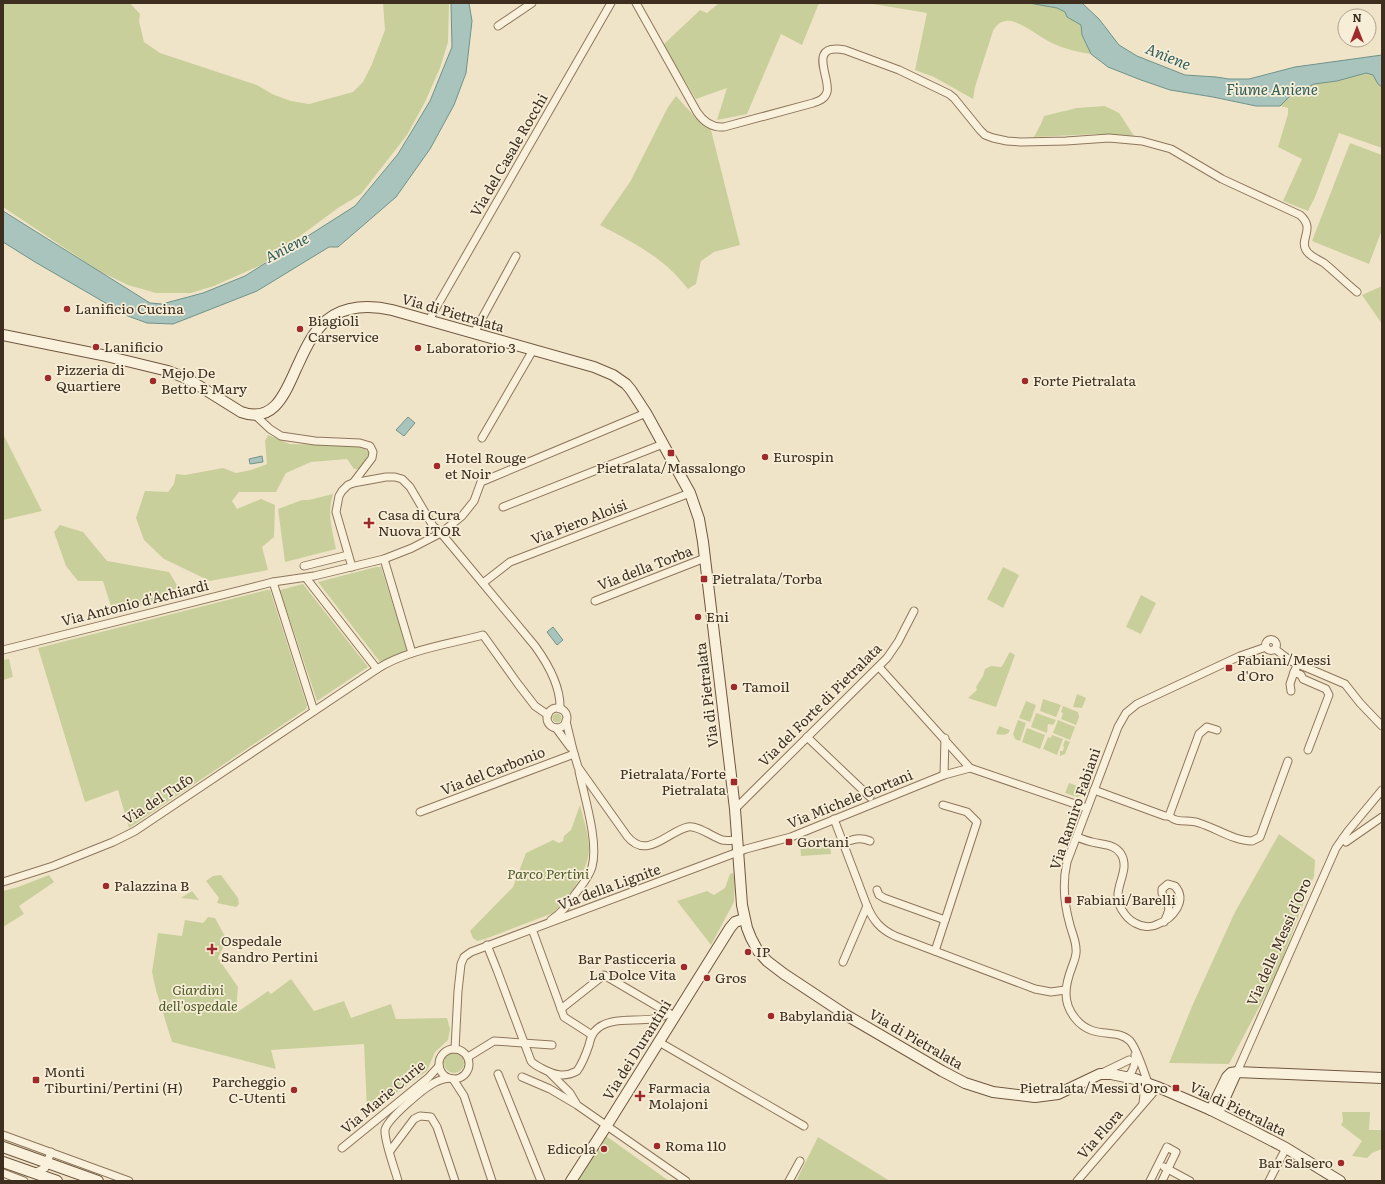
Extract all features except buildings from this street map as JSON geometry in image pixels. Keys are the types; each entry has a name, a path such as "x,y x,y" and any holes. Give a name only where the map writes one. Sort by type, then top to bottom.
{"street":[{"path":"498,26 532,3"},
{"name":"Via del Casale Rocchi","path":"429,320 611,3"},
{"path":"636,3 697,112 713,126 724,127 821,100 826,95 827,90 823,68 824,56 827,52 833,50 844,50 899,70 949,94 985,135 993,138 1021,142 1066,142 1098,138 1119,138 1142,141 1171,149 1222,179 1293,211 1302,217 1308,226 1305,246 1307,251 1311,256 1323,262 1357,292"},
{"path":"474,333 516,256"},
{"name":"Via di Pietralata","path":"254,414 262,414 270,411 281,400 312,337 321,326 332,316 355,308 376,307 392,310 594,367 613,375 631,390 646,413 690,493 700,524 735,808 744,919 748,932 756,947 767,960 778,970 846,1014 942,1072 964,1083 1003,1093 1028,1097 1043,1097 1062,1092 1100,1074 1128,1077 1149,1083 1214,1111 1286,1148 1340,1181"},
{"path":"3,335 97,354 168,371 188,379 241,412 254,414 270,429 281,436 315,441 360,443 370,446 373,452 372,458 353,483 340,493 336,509 352,567"},
{"path":"482,438 533,350"},
{"name":"Via Antonio d'Achiardi","path":"3,650 273,582 306,578 384,559 407,550 441,533 469,509 475,499 481,482 646,413"},
{"path":"503,507 664,444"},
{"path":"353,483 390,476 402,479 410,486 433,526 441,533 535,646 556,684 560,698 560,709"},
{"name":"Via Piero Aloisi","path":"483,583 510,562 690,493"},
{"path":"304,566 348,555"},
{"name":"Via della Torba","path":"595,601 705,558"},
{"path":"384,559 412,653"},
{"path":"306,578 377,669"},
{"path":"273,582 314,710"},
{"name":"Via del Forte di Pietralata","path":"735,808 879,667 896,646 914,611"},
{"name":"Via del Tufo","path":"3,882 46,869 104,846 129,834 377,669 390,661 412,653 483,635 518,684 536,706 548,715"},
{"name":"Via Ramiro Fabiani","path":"1149,1083 1131,1042 1123,1036 1097,1032 1085,1028 1070,1011 1066,1000 1065,990 1077,948 1067,915 1064,899 1064,883 1067,862 1118,727 1124,716 1133,707 1240,656 1266,647 1266,642 1272,640 1276,643 1275,649 1291,661 1345,684 1360,703 1382,726"},
{"path":"1291,691 1290,684 1298,664"},
{"path":"879,667 970,768 1087,808"},
{"path":"1294,672 1301,675 1303,679 1326,689 1328,695 1308,750"},
{"path":"546,923 560,913 588,875 594,855 593,834 566,722 566,714 560,709 554,709 548,715 548,721 553,727 556,728 573,752"},
{"path":"556,728 563,726 566,722"},
{"path":"1169,816 1199,734 1207,727 1217,730"},
{"path":"807,737 870,797"},
{"path":"944,738 944,775"},
{"name":"Via del Carbonio","path":"420,812 573,752"},
{"path":"1094,790 1165,816 1169,816 1173,820 1200,823 1246,841 1252,841 1260,837 1288,761"},
{"path":"578,767 628,836 637,845 644,846 660,842 684,828 690,827 721,840 738,840"},
{"name":"Via Michele Gortani","path":"739,853 746,849 791,837 944,775 970,768"},
{"name":"Via delle Messi d'Oro","path":"1237,1072 1336,848 1382,790"},
{"path":"935,951 977,822 967,812 943,805"},
{"path":"1343,838 1346,842 1382,817"},
{"path":"834,819 866,906 871,916 882,929 895,936 1035,989 1051,992 1065,990"},
{"path":"1077,837 1093,843 1110,846 1121,853 1124,860 1124,865 1117,897 1120,908 1127,917 1137,924 1156,926 1164,922 1175,912 1180,901 1178,889 1172,884 1166,885 1162,891 1170,907 1164,922"},
{"path":"843,843 857,838 863,838 870,841"},
{"name":"Via della Lignite","path":"455,1049 458,991 462,959 468,953 739,853"},
{"path":"877,890 879,895 884,898 945,920"},
{"path":"566,906 566,912 570,916"},
{"path":"843,962 866,906"},
{"name":"Via dei Durantini","path":"571,1181 659,1042 671,1015 730,928 735,922 744,919"},
{"path":"532,929 564,1017 592,1035"},
{"path":"487,945 532,1063 550,1073 570,1093 578,1105"},
{"path":"561,1009 604,975 671,1015"},
{"path":"550,1073 563,1076 577,1071 586,1053 592,1035 599,1027 609,1023 660,1018 671,1015"},
{"path":"468,1057 494,1041 552,1045"},
{"path":"659,1042 804,1126"},
{"path":"398,1181 386,1141 385,1130 388,1123 394,1116 432,1084 440,1080 451,1078 460,1078 466,1072 469,1065 468,1057 462,1051 455,1049 448,1050 444,1053 440,1059 439,1066 443,1074 451,1078 464,1096 492,1181"},
{"path":"1128,1077 1127,1068 1129,1060 1135,1050"},
{"path":"1128,1077 1132,1072 1135,1062 1135,1050"},
{"path":"1100,1074 1129,1060"},
{"name":"Via Marie Curie","path":"342,1148 428,1078 439,1066"},
{"path":"1214,1111 1237,1072 1382,1078"},
{"path":"498,1074 541,1181"},
{"path":"522,1077 550,1089 578,1105 686,1181"},
{"name":"Via Flora","path":"1142,1105 1149,1083"},
{"name":"Via Flora","path":"1077,1181 1142,1105 1149,1083"},
{"path":"390,1151 414,1119 420,1116 430,1117 437,1127 455,1181"},
{"path":"3,1135 129,1181"},
{"path":"3,1147 98,1181"},
{"path":"1150,1181 1167,1147 1176,1152 1162,1181"},
{"path":"1269,1181 1286,1148"},
{"path":"34,1173 44,1168 48,1163 51,1152"},
{"path":"789,1181 800,1161"},
{"path":"3,1162 57,1181"},
{"path":"1158,1164 1190,1181"},
{"path":"3,1173 24,1181"}],"green space":[{"path":"3,3 130,3 140,14 139,21 144,42 160,53 257,85 272,94 291,101 309,104 353,92 363,82 372,64 385,30 383,3 449,3 448,42 440,68 425,102 407,135 361,194 338,208 261,265 214,286 191,293 156,293 128,285 99,271 3,207"},
{"path":"719,3 819,3 802,45 781,34 747,114 717,120 727,88 696,99 663,45 700,10 707,13"},
{"path":"867,3 1029,3 1057,8 1066,12 1067,17 1081,25 1082,35 1091,54 1071,50 1057,45 1011,21 1002,22 996,26 993,31 975,87 973,99 934,77 915,70 927,13"},
{"path":"1366,73 1373,75 1378,84 1382,87 1382,148 1339,133 1315,197 1308,211 1283,201 1302,159 1278,147 1288,114 1288,108 1280,106 1290,96 1314,84 1337,81"},
{"path":"676,96 695,117 711,130 740,245 714,252 701,261 696,284 688,289 666,265 639,246 600,225 630,182 668,107"},
{"path":"1105,106 1119,113 1134,136 1097,134 1034,137 1044,116 1077,108"},
{"path":"1350,143 1382,155 1382,230 1369,264 1312,241"},
{"path":"1382,286 1382,324 1362,295"},
{"path":"3,434 42,511 3,520"},
{"path":"268,435 290,444 356,446 364,448 369,453 359,469 354,469 347,459 311,462 286,473 276,492 239,492 232,501 237,509 261,499 275,505 274,537 262,547 268,570 210,581 164,559 144,540 136,518 145,491 168,492 174,484 176,474 185,475 223,468 236,473 251,470 267,464 265,441"},
{"path":"333,494 330,515 336,549 285,562 278,509 302,500 309,500"},
{"path":"60,525 83,532 107,561 169,572 178,587 160,600 113,613 103,581 78,581 66,566 54,532"},
{"path":"381,567 407,650 380,662 318,582"},
{"path":"1003,567 1019,575 1003,608 987,599"},
{"path":"303,584 368,667 317,701 280,590"},
{"path":"270,590 307,706 306,709 129,828 118,790 85,802 38,648"},
{"path":"1141,595 1156,603 1141,634 1126,627"},
{"path":"1010,652 1015,655 996,707 968,698 977,690 976,687 983,676 985,669 991,666 1001,667"},
{"path":"9,659 13,677 3,680 3,660"},
{"path":"1077,694 1086,698 1082,708 1073,707"},
{"path":"1043,699 1061,705 1056,717 1040,711"},
{"path":"1026,701 1036,705 1030,722 1019,718"},
{"path":"1063,706 1078,712 1079,717 1076,725 1061,719"},
{"path":"557,713 562,718 557,723 552,718"},
{"path":"1036,713 1056,720 1053,725 1048,724 1047,733 1031,727"},
{"path":"1018,720 1026,723 1020,741 1015,739 1013,734"},
{"path":"1058,720 1075,727 1070,740 1053,733"},
{"path":"999,726 1010,730 1006,734 996,734"},
{"path":"1027,728 1045,735 1040,749 1022,742"},
{"path":"1052,735 1063,739 1057,755 1043,749 1048,737 1051,738"},
{"path":"1065,740 1070,742 1065,754 1060,756 1060,751 1063,751"},
{"path":"1069,783 1081,787 1082,784 1090,787 1085,795 1077,797 1065,793"},
{"name":"Parco Pertini","path":"580,805 588,838 588,856 582,874 565,900 553,913 485,939 477,941 473,938 470,931 513,887 526,853 553,840 559,843 563,841 564,836 571,830"},
{"path":"1279,834 1315,860 1314,876 1276,975 1229,1064 1169,1063 1193,1004 1235,912"},
{"path":"830,840 831,854 801,856 800,842"},
{"path":"733,873 735,878 734,902 711,945 677,901 707,891 714,895 725,888 730,874"},
{"path":"49,875 54,882 19,906 24,914 3,927 3,891"},
{"path":"221,875 238,898 239,904 236,907 217,903 219,898 206,881 213,876"},
{"path":"192,891 199,900 181,898"},
{"name":"Giardini dell'ospedale","path":"208,917 215,918 227,940 218,958 238,987 236,1013 268,991 271,994 291,979 314,1011 344,1001 351,1018 391,1004 396,1019 447,1018 450,1029 448,1040 435,1052 427,1071 368,1113 364,1044 271,1050 276,1069 172,1042 152,972 158,933 182,936 185,920 203,923"},
{"path":"450,1053 458,1053 464,1059 464,1067 458,1073 450,1073 444,1067 444,1059"},
{"path":"1342,1112 1370,1112 1369,1130 1382,1130 1382,1149 1372,1153 1367,1158 1352,1156 1362,1141 1341,1125 1343,1121"},
{"path":"1117,1113 1123,1116 1100,1143 1099,1142 1108,1131"},
{"path":"606,1136 669,1181 577,1181"},
{"path":"818,1137 890,1181 796,1181"}],"water":[{"path":"451,3 469,3 472,21 466,73 454,105 430,149 396,197 338,247 329,247 257,291 173,324 147,323 128,316 3,242 3,211 150,303 162,304 203,293 245,276 355,206 398,154 430,101 452,47"},
{"name":"Fiume Aniene","path":"1029,3 1082,3 1099,19 1119,45 1137,56 1185,75 1229,79 1249,79 1295,67 1382,55 1382,87 1378,84 1373,75 1366,73 1337,81 1314,84 1290,96 1280,106 1256,106 1170,90 1108,67 1091,54 1082,35 1081,25 1067,17 1065,12 1057,8"},
{"path":"408,417 415,423 404,436 396,430"},
{"path":"262,456 263,462 250,464 249,459"},
{"path":"553,627 563,640 557,645 547,632"}],"place":[{"name":"Lanificio Cucina","path":"67,309"},
{"name":"Biagioli Carservice","path":"300,329"},
{"name":"Lanificio","path":"96,347"},
{"name":"Laboratorio 3","path":"418,348"},
{"name":"Pizzeria di Quartiere","path":"48,378"},
{"name":"Mejo De Betto E Mary","path":"153,381"},
{"name":"Forte Pietralata","path":"1025,381"},
{"name":"Pietralata/Massalongo","path":"671,453"},
{"name":"Eurospin","path":"765,457"},
{"name":"Hotel Rouge et Noir","path":"437,466"},
{"name":"Casa di Cura Nuova ITOR","path":"369,523"},
{"name":"Pietralata/Torba","path":"704,579"},
{"name":"Eni","path":"698,617"},
{"name":"Fabiani/Messi d'Oro","path":"1229,668"},
{"name":"Tamoil","path":"734,687"},
{"name":"Pietralata/Forte Pietralata","path":"734,782"},
{"name":"Gortani","path":"789,842"},
{"name":"Palazzina B","path":"106,886"},
{"name":"Fabiani/Barelli","path":"1068,900"},
{"name":"Ospedale Sandro Pertini","path":"212,949"},
{"name":"IP","path":"748,952"},
{"name":"Bar Pasticceria La Dolce Vita","path":"684,967"},
{"name":"Gros","path":"707,978"},
{"name":"Babylandia","path":"771,1016"},
{"name":"Monti Tiburtini/Pertini (H)","path":"36,1080"},
{"name":"Pietralata/Messi d'Oro","path":"1176,1088"},
{"name":"Parcheggio C-Utenti","path":"294,1090"},
{"name":"Farmacia Molajoni","path":"640,1096"},
{"name":"Roma 110","path":"657,1146"},
{"name":"Edicola","path":"604,1149"},
{"name":"Bar Salsero","path":"1341,1163"}],"water label":[{"name":"Aniene","path":"1168,57"},
{"name":"Aniene","path":"287,248"}]}
